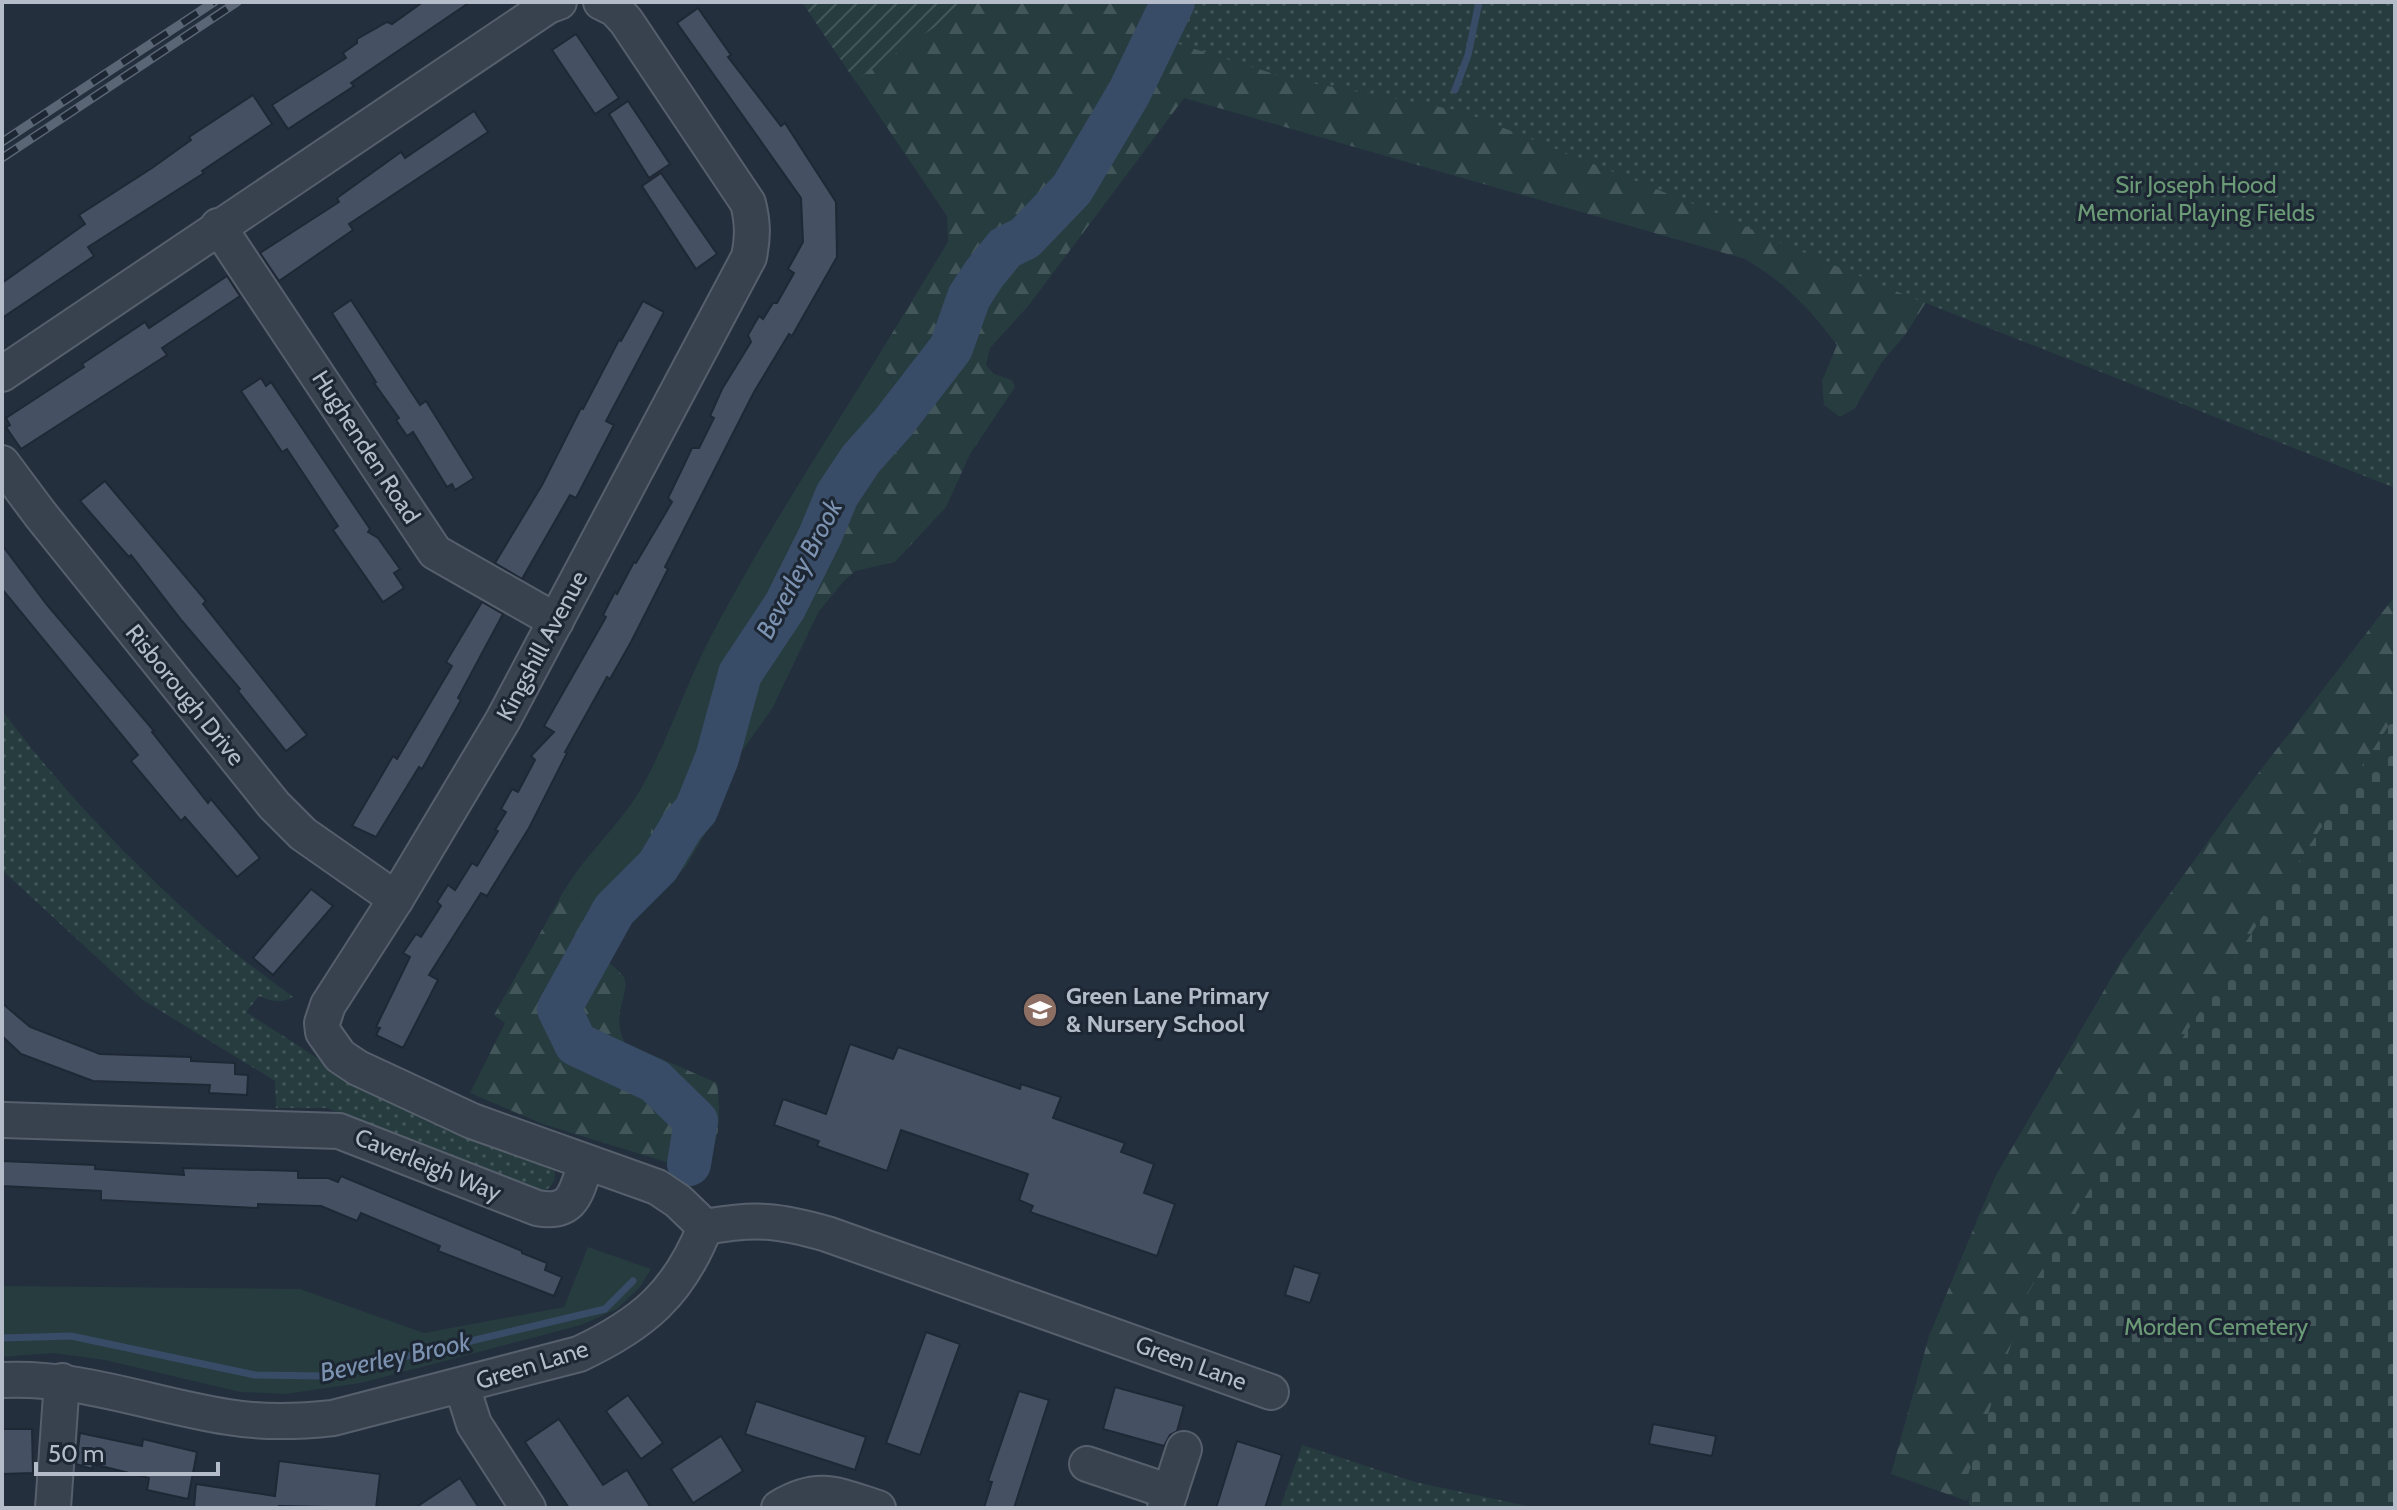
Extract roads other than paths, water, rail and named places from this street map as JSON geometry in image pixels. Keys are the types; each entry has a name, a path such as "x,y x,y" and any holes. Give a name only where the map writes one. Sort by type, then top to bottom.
{"street":[{"path":"2,374 218,226 548,6 559,2"},
{"name":"Kingshill Avenue","path":"586,1163 472,1121 358,1068 329,1045 322,1023 328,1005 396,899 503,720 749,257 753,221 748,203 626,21 615,9 601,2"},
{"name":"Hughenden Road","path":"218,226 435,552 556,621"},
{"name":"Risborough Drive","path":"2,463 274,805 303,834 396,899"},
{"name":"Caverleigh Way","path":"4,1120 339,1131 554,1212 571,1201 586,1163"},
{"path":"586,1163 657,1187 678,1201 705,1227"},
{"name":"Green Lane","path":"2,1380 62,1381 229,1418 296,1422 333,1418 579,1354 608,1341 638,1321 657,1303 692,1261 705,1227 755,1219 827,1234 1271,1392"},
{"path":"53,1508 62,1381"},
{"path":"462,1386 474,1424 528,1508"},
{"path":"1087,1464 1167,1500 1184,1449"},
{"path":"779,1508 800,1495 833,1494 878,1508"}],"waterway":[{"name":"Beverley Brook","path":"689,1164 696,1121 655,1081 576,1044 559,1009 614,910 658,866 682,826 696,810 717,758 740,674 785,606 837,495 861,459 951,348 969,297 984,274 1005,248 1025,238 1072,189 1129,93 1173,2"},
{"path":"1455,90 1468,55 1479,2"},
{"name":"Beverley Brook","path":"2,1338 71,1336 255,1375 324,1376 605,1309 633,1281"}],"railway":[{"path":"2,142 214,2"},
{"path":"2,158 237,2"}],"place":[{"name":"Green Lane Primary & Nursery School","path":"1040,1010"}],"park label":[{"name":"Sir Joseph Hood Memorial Playing Fields","path":"2196,199"},
{"name":"Morden Cemetery","path":"2216,1327"}]}
